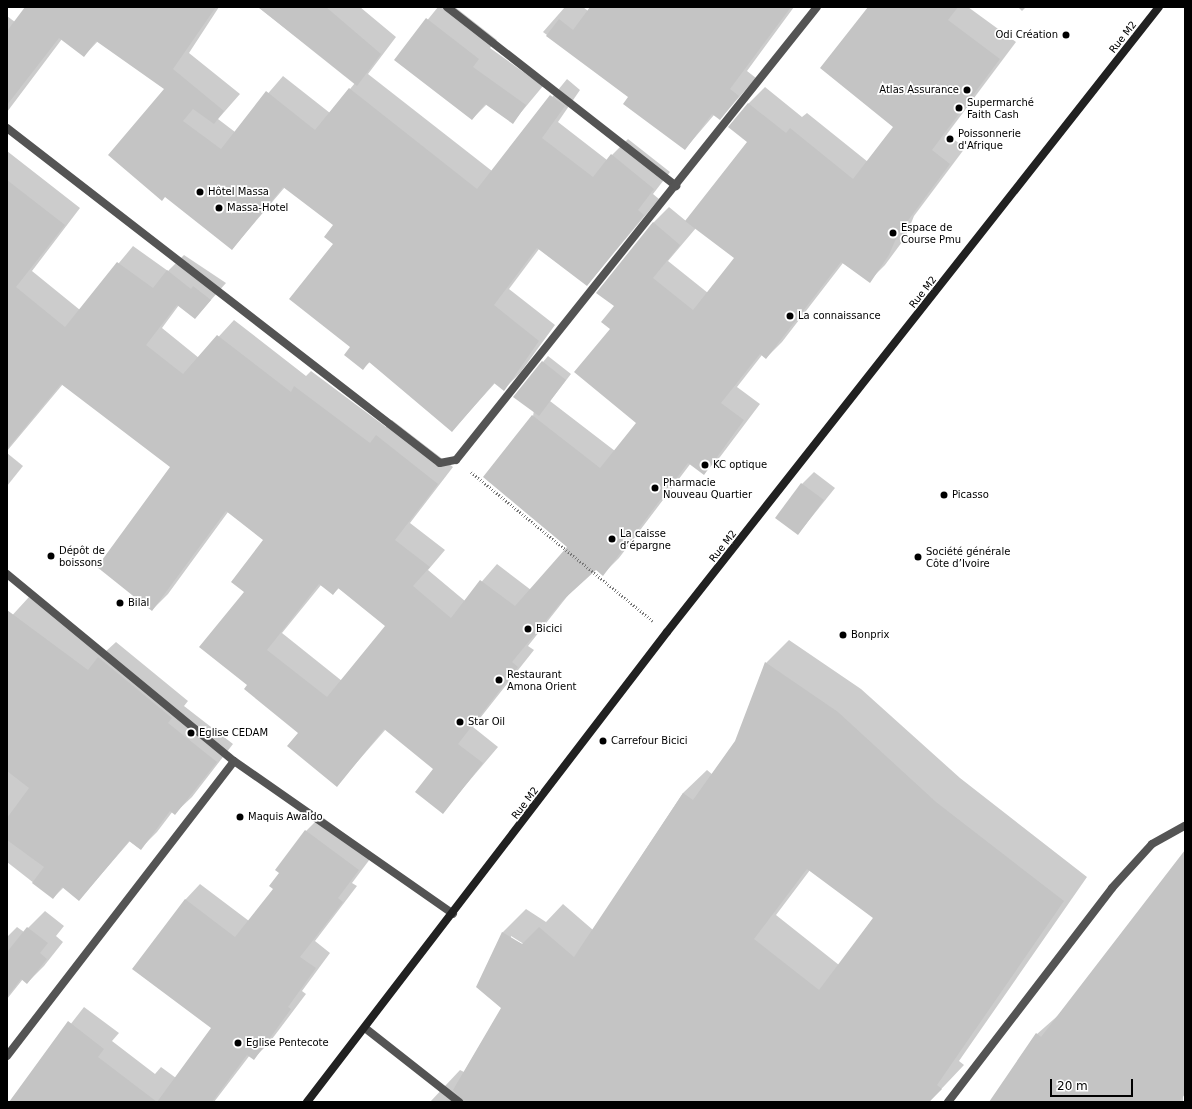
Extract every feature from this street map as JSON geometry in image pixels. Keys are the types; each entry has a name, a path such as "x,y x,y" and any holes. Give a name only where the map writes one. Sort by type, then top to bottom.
{"main road":[{"name":"Rue M2","path":"307,1102 453,914 667,632 1159,7"}],"street":[{"path":"447,7 676,186"},
{"path":"7,128 426,454 440,463 456,460 676,186 817,7"},
{"path":"7,574 234,760 453,914"},
{"path":"7,1056 234,760"},
{"path":"948,1102 1112,888 1152,844 1185,826"},
{"path":"364,1028 459,1102"}],"path":[{"path":"456,460 667,632"}],"building":[{"path":"25,7 216,7 173,69 224,111 214,124 193,109 183,121 221,149 266,91 315,130 349,88 477,189 550,95 565,106 542,138 593,177 611,154 654,189 638,210 644,215 587,286 537,248 494,305 539,341 504,391 494,383 452,432 369,362 363,370 344,355 350,347 289,299 333,244 324,237 333,225 283,187 232,250 165,197 162,201 108,155 164,89 96,41 84,57 59,38 7,105 7,31"},
{"path":"258,7 326,7 381,54 357,86"},
{"path":"590,7 791,7 730,89 739,96 720,120 712,114 685,150 623,104 628,97 546,36 559,19 573,30"},
{"path":"868,7 958,7 948,20 1000,59 932,150 950,164 898,234 889,255 870,283 841,262 766,359 760,354 721,403 744,420 704,475 688,463 603,576 596,570 562,601 512,662 518,667 458,744 483,763 443,814 415,792 433,769 384,729 337,787 287,746 298,733 244,689 247,685 199,647 244,592 231,582 263,540 226,511 152,611 97,567 170,467 61,384 7,449 7,180 65,225 16,287 65,327 117,262 153,288 167,270 191,289 193,286 211,300 195,319 177,305 146,345 183,374 217,335 291,392 294,386 370,443 376,435 438,484 395,540 430,567 413,586 451,618 480,580 515,606 567,547 483,477 532,415 600,468 636,423 574,372 610,329 601,322 614,306 596,293 653,222 680,245 653,278 693,310 734,258 685,221 747,142 728,127 748,103 786,133 790,128 853,179 893,127 820,68","holes":["319,584 333,595 338,588 385,626 327,697 267,650"]},
{"path":"426,18 479,59 473,67 526,105 513,124 485,104 472,120 394,60"},
{"path":"542,361 566,380 539,416 513,397"},
{"path":"801,483 824,500 798,535 775,518"},
{"path":"7,610 88,670 98,657 172,718 168,723 217,762 175,815 170,811 141,850 129,841 79,901 62,887 53,899 32,883 44,867 7,840 7,818 29,788 7,771"},
{"path":"765,662 838,712 936,802 1064,901 937,1085 942,1089 929,1102 464,1102 453,1090 501,1008 476,987 502,932 522,944 539,927 574,957 683,793 693,800 735,741","holes":["807,869 873,918 819,990 754,939"]},
{"path":"305,830 359,870 338,898 343,902 300,957 316,968 288,1007 291,1009 254,1060 247,1055 212,1102 157,1102 211,1028 132,969 185,899 235,937 273,889 269,886 279,873 275,870"},
{"path":"1185,850 1185,1094 1179,1102 989,1102 1036,1033 1041,1037"},
{"path":"27,927 48,943 40,953 47,959 27,984 21,979 7,997 7,952"},
{"path":"68,1021 104,1049 98,1057 157,1102 9,1102"}],"place":[{"name":"Odi Création","path":"1066,35"},
{"name":"Atlas Assurance","path":"967,90"},
{"name":"Supermarché Faith Cash","path":"959,108"},
{"name":"Poissonnerie d'Afrique","path":"950,139"},
{"name":"Hôtel Massa","path":"200,192"},
{"name":"Massa-Hotel","path":"219,208"},
{"name":"Espace de Course Pmu","path":"893,233"},
{"name":"La connaissance","path":"790,316"},
{"name":"KC optique","path":"705,465"},
{"name":"Pharmacie Nouveau Quartier","path":"655,488"},
{"name":"Picasso","path":"944,495"},
{"name":"La caisse d’épargne","path":"612,539"},
{"name":"Dépôt de boissons","path":"51,556"},
{"name":"Société générale Côte d’Ivoire","path":"918,557"},
{"name":"Bilal","path":"120,603"},
{"name":"Bicici","path":"528,629"},
{"name":"Bonprix","path":"843,635"},
{"name":"Restaurant Amona Orient","path":"499,680"},
{"name":"Star Oil","path":"460,722"},
{"name":"Eglise CEDAM","path":"191,733"},
{"name":"Carrefour Bicici","path":"603,741"},
{"name":"Maquis Awaldo","path":"240,817"},
{"name":"Eglise Pentecote","path":"238,1043"}]}
